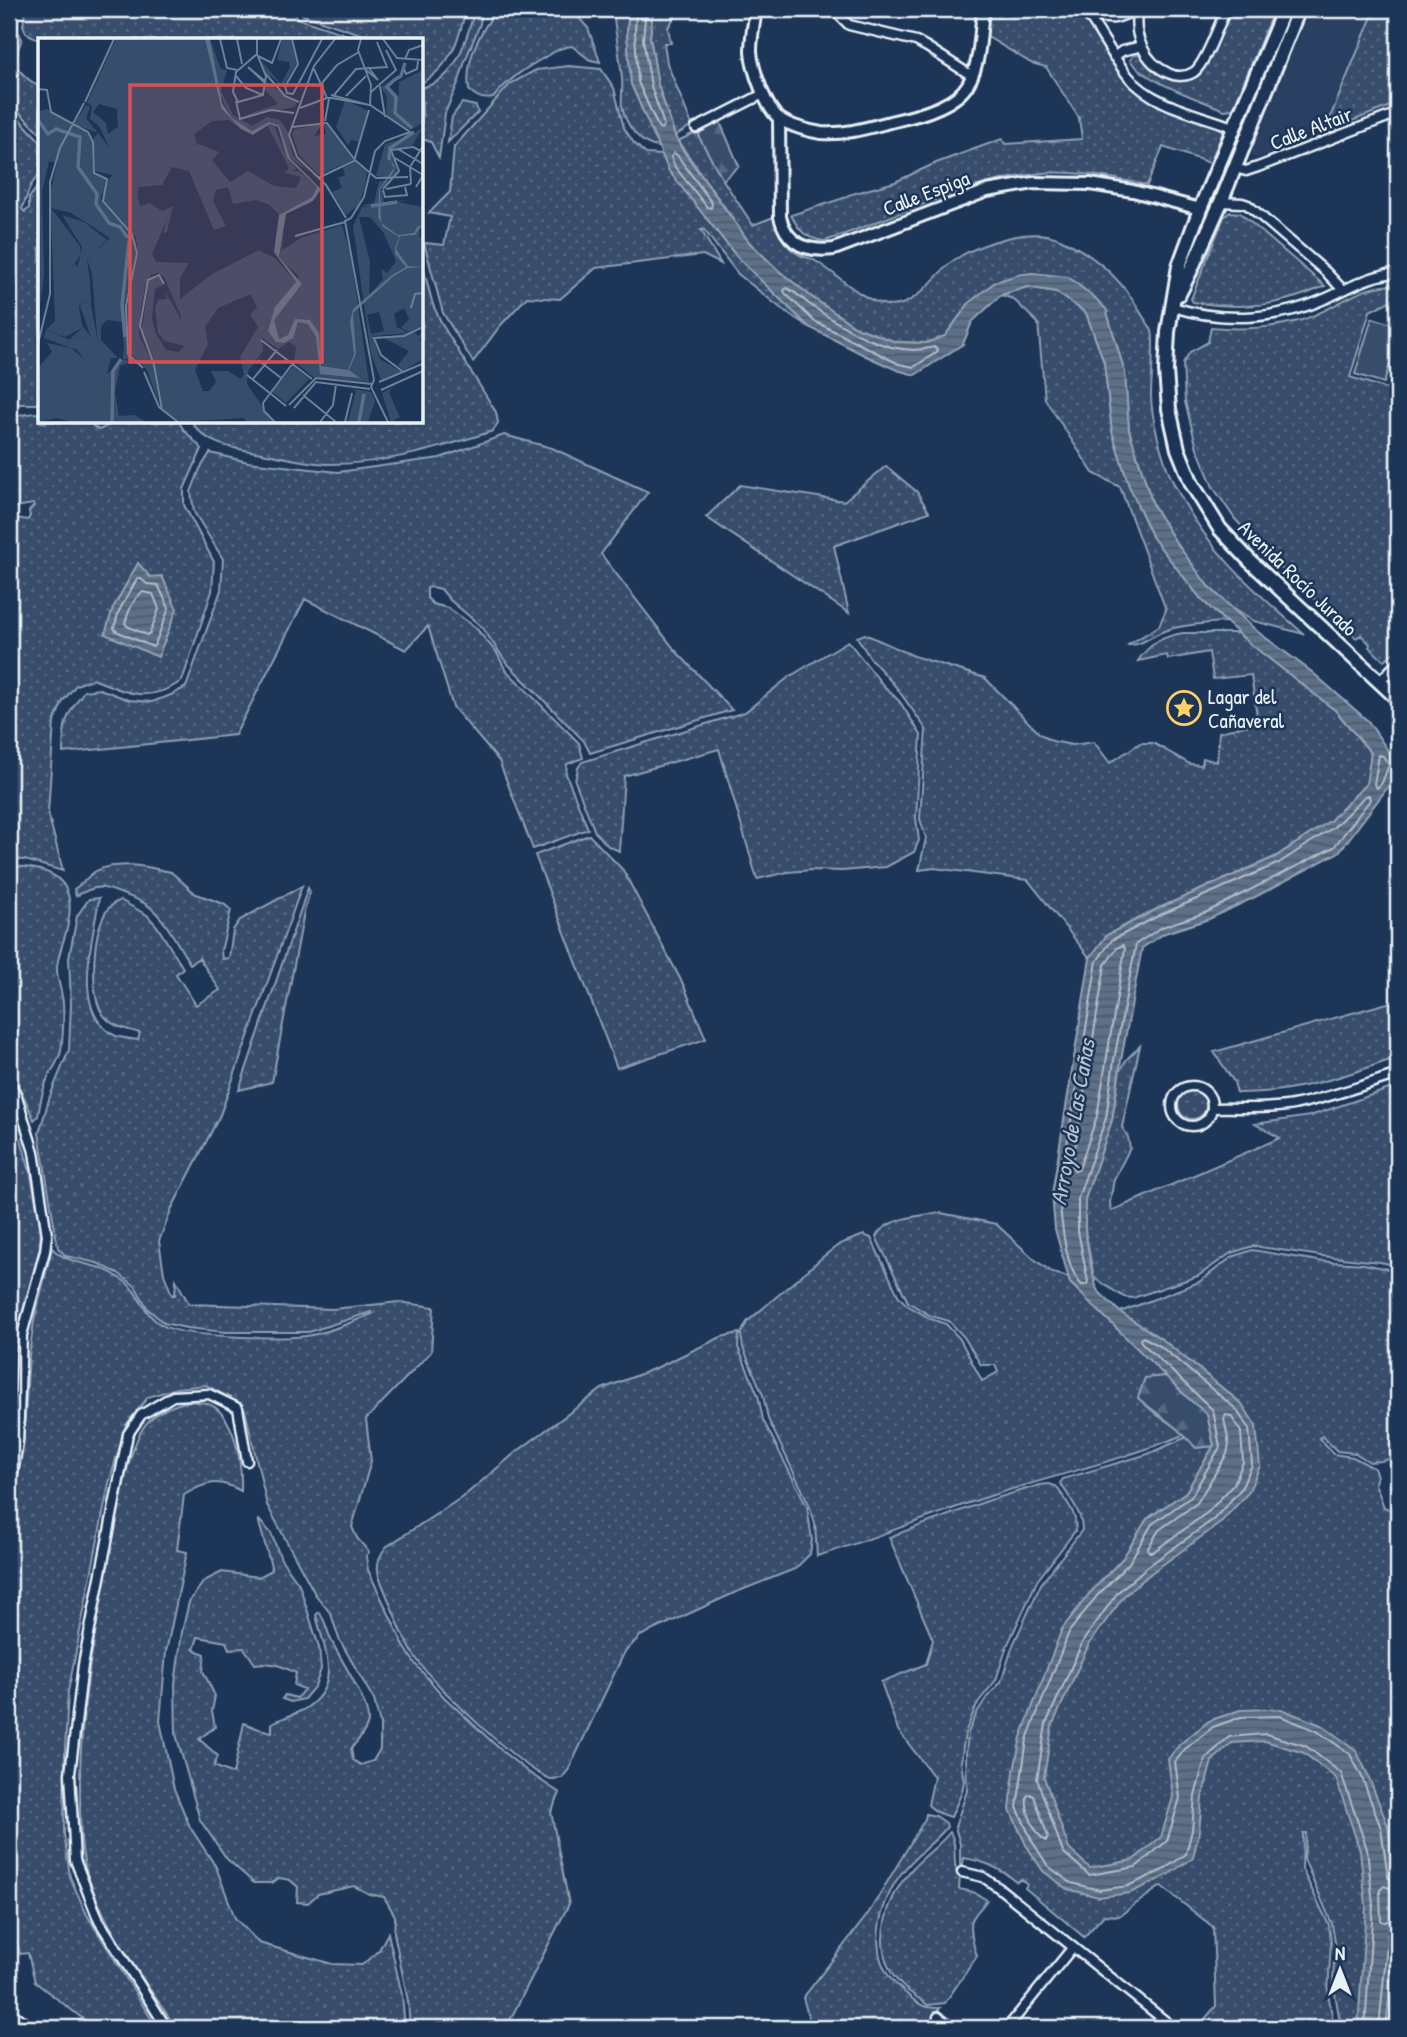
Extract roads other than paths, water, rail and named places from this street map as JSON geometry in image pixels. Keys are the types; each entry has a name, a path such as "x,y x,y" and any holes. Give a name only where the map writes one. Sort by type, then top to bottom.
{"main road":[{"path":"1200,209 1284,9"},
{"name":"Avenida Rocío Jurado","path":"1173,307 1221,202 1300,9"},
{"name":"Avenida Rocío Jurado","path":"1182,286 1183,273 1202,222 1200,209"},
{"name":"Avenida Rocío Jurado","path":"1200,209 1179,266 1168,332 1166,371 1169,409 1178,449 1192,484 1220,529 1250,561 1398,699"}],"street":[{"path":"756,9 751,54 763,94 779,118 820,133 846,132 943,106 964,90 972,76 983,9"},
{"path":"833,9 849,25 916,41 972,76"},
{"path":"1099,32 1110,20 1138,9 1138,37 1152,62 1161,70 1187,76 1196,70 1208,51 1226,9"},
{"path":"1085,11 1129,77 1147,93 1235,128"},
{"path":"1085,11 1110,20"},
{"path":"1114,57 1122,51 1142,46"},
{"path":"696,128 763,94"},
{"name":"Calle Altair","path":"1235,167 1246,171 1398,113"},
{"name":"Calle Espiga","path":"779,118 780,217 783,228 792,240 819,251 834,249 987,191 1034,183 1090,184 1133,191 1200,209"},
{"path":"1221,202 1248,205 1343,289"},
{"path":"1173,307 1194,314 1227,318 1267,316 1305,307 1378,275 1398,273"},
{"path":"1380,681 1398,662"},
{"path":"1212,1108 1292,1105 1335,1095 1398,1074"},
{"path":"9,1083 16,1094 34,1152 47,1235 22,1335 18,1442 9,1499"},
{"path":"1191,1086 1202,1089 1210,1097 1212,1108 1207,1119 1198,1125 1186,1125 1177,1119 1172,1109 1173,1098 1181,1089 1191,1086"},
{"path":"165,2028 99,1921 75,1860 70,1774 83,1665 128,1434 141,1415 173,1396 209,1394 238,1408 247,1461"},
{"path":"962,1872 983,1877 1174,2028"},
{"path":"1007,2028 1073,1947"},
{"path":"9,2011 31,2028"},
{"path":"938,2017 953,2028"}],"water":[{"name":"Arroyo de Las Cañas","path":"629,9 653,9 650,37 658,85 682,149 749,242 779,271 856,327 896,342 926,343 945,336 970,302 995,282 1032,273 1068,277 1094,297 1106,309 1125,373 1129,430 1153,505 1175,541 1208,586 1258,632 1312,672 1368,721 1397,764 1388,787 1339,852 1257,896 1209,919 1165,933 1142,948 1112,1120 1085,1199 1085,1230 1090,1262 1097,1290 1120,1312 1163,1340 1242,1404 1256,1426 1260,1466 1248,1493 1219,1524 1124,1596 1089,1644 1052,1726 1044,1777 1069,1849 1090,1868 1133,1860 1161,1837 1173,1797 1168,1759 1180,1744 1209,1721 1240,1710 1281,1709 1321,1725 1356,1750 1388,1826 1396,1883 1395,1939 1386,2028 1358,2028 1366,1906 1360,1851 1336,1778 1304,1753 1265,1741 1232,1743 1212,1761 1202,1798 1193,1858 1166,1876 1130,1893 1099,1897 1067,1889 1043,1871 1026,1845 1010,1810 1021,1737 1062,1629 1090,1593 1123,1558 1147,1519 1186,1492 1214,1445 1207,1414 1070,1283 1055,1229 1052,1194 1090,958 1107,935 1157,909 1275,857 1330,821 1366,784 1371,753 1336,711 1248,642 1202,600 1153,538 1129,486 1112,431 1104,362 1086,313 1056,292 1027,287 1001,295 972,322 963,344 915,375 868,357 809,327 738,258 669,171 631,84 627,32"},
{"path":"138,563 150,577 162,576 177,609 158,657 105,634 113,608"}],"place":[{"name":"Lagar del Cañaveral","path":"1184,708"}]}
